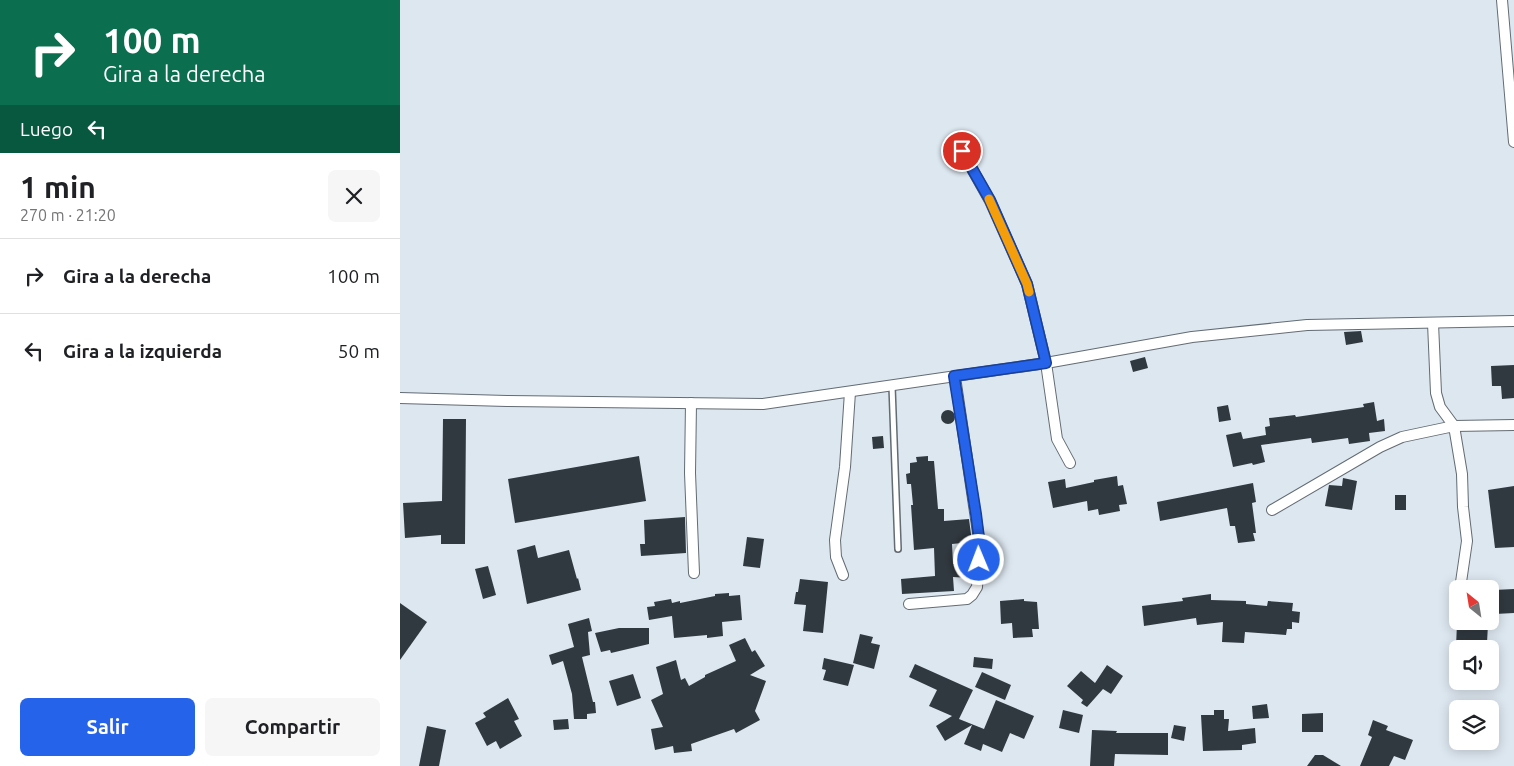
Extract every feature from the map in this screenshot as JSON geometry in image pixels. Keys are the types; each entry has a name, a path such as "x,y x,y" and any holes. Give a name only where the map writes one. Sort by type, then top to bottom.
{"street":[{"path":"1502,0 1514,142"},
{"path":"962,151 990,200 1027,284 1046,363 1057,439 1070,463"},
{"path":"400,398 763,404 1046,363 1192,337 1308,325 1514,321"},
{"path":"1434,323 1436,393 1440,407 1454,426 1462,474 1467,541 1461,580"},
{"path":"909,604 967,599 977,587 980,546 954,376"},
{"path":"843,575 836,557 835,540 845,467 850,392"},
{"path":"692,403 690,474 694,573"},
{"path":"1272,510 1380,447 1402,437 1454,426 1514,425"}],"lane":[{"path":"892,386 898,549"}],"building":[{"path":"1361,331 1363,342 1346,345 1344,332"},
{"path":"1145,357 1148,368 1133,372 1130,361"},
{"path":"1514,365 1514,398 1502,399 1501,386 1492,386 1491,366"},
{"path":"1374,402 1377,421 1384,419 1385,431 1369,433 1370,441 1349,444 1348,438 1312,443 1311,438 1261,445 1265,462 1233,467 1226,435 1241,432 1243,439 1266,435 1265,427 1270,426 1269,418 1295,415 1296,417 1364,407 1363,404"},
{"path":"1228,405 1231,420 1219,422 1217,407"},
{"path":"948,410 953,412 955,417 953,422 948,424 943,422 941,417 943,412"},
{"path":"443,419 466,419 465,544 441,544 441,535 405,538 403,503 442,501"},
{"path":"883,436 884,448 873,449 872,437"},
{"path":"639,456 646,501 515,523 508,479"},
{"path":"928,456 928,461 934,461 938,509 944,509 944,521 969,519 972,542 952,544 953,564 972,564 971,578 953,577 954,591 902,594 901,579 935,576 934,548 914,550 911,484 907,484 906,474 910,473 910,463 917,462 916,457"},
{"path":"1117,476 1118,486 1123,485 1127,504 1119,505 1120,511 1099,515 1098,509 1088,511 1087,501 1053,508 1048,482 1065,479 1066,488"},
{"path":"1343,478 1357,481 1352,510 1325,506 1329,485 1342,486"},
{"path":"1253,483 1256,502 1252,503 1256,533 1253,533 1255,541 1238,543 1235,526 1230,526 1227,508 1160,521 1157,502"},
{"path":"1514,486 1514,547 1495,548 1488,490"},
{"path":"1395,495 1406,495 1406,510 1395,510"},
{"path":"685,517 686,553 641,556 640,544 645,544 644,520"},
{"path":"747,537 764,539 760,568 743,566"},
{"path":"535,545 538,558 569,550 581,590 527,604 517,550"},
{"path":"488,566 496,595 483,599 475,569"},
{"path":"800,579 828,582 823,633 803,631 806,605 794,604"},
{"path":"1514,589 1514,613 1499,614 1499,590"},
{"path":"729,593 729,596 740,595 742,620 722,622 723,636 707,638 707,635 674,638 672,616 649,620 647,607 655,606 654,602 671,599 672,603 680,601 680,603 715,596 715,594"},
{"path":"1211,594 1211,600 1246,601 1246,604 1267,606 1268,601 1293,603 1292,611 1300,612 1299,623 1292,622 1292,629 1287,629 1286,635 1245,632 1244,643 1222,642 1223,622 1197,625 1196,618 1144,626 1142,606 1183,601 1182,598"},
{"path":"1024,599 1024,601 1037,602 1039,629 1032,629 1033,637 1013,638 1012,623 1001,624 1000,601"},
{"path":"400,603 427,622 400,660"},
{"path":"589,618 592,631 588,632 590,655 582,657 593,702 595,702 596,713 587,714 587,719 574,719 572,694 563,661 552,665 549,655 574,647 568,624"},
{"path":"619,628 649,628 649,644 611,653 610,650 601,652 595,633"},
{"path":"1457,630 1488,630 1487,640 1456,640"},
{"path":"860,634 873,637 871,643 880,645 874,669 853,663"},
{"path":"745,638 752,652 755,650 765,666 750,675 766,681 755,711 760,720 736,733 734,729 691,744 692,751 674,753 673,746 655,750 651,729 663,727 651,700 663,694 656,667 676,660 681,680 685,678 689,686 705,677 705,675 736,661 729,645"},
{"path":"974,657 993,659 992,669 973,667"},
{"path":"824,658 854,665 848,686 823,680 826,670 822,669"},
{"path":"915,664 973,690 959,719 984,729 996,700 1034,716 1024,739 1010,733 1002,752 983,744 981,751 964,744 972,725 945,741 936,726 952,716 929,706 937,690 909,677"},
{"path":"1107,665 1123,676 1111,694 1103,689 1087,707 1081,703 1083,700 1067,686 1081,671 1095,683"},
{"path":"982,672 1011,685 1005,700 975,687"},
{"path":"633,674 641,698 617,706 609,681"},
{"path":"508,698 519,719 514,721 522,736 500,749 496,741 487,746 475,723 486,717 483,713"},
{"path":"1267,704 1269,718 1253,719 1252,706"},
{"path":"1063,710 1083,715 1079,733 1059,728"},
{"path":"1214,710 1224,710 1224,719 1229,719 1228,731 1255,728 1256,743 1242,745 1242,750 1203,751 1201,715 1214,715"},
{"path":"1323,713 1323,732 1302,732 1302,714"},
{"path":"568,719 569,729 554,730 553,720"},
{"path":"1373,720 1388,726 1386,730 1413,740 1405,760 1394,756 1389,766 1360,766 1372,737 1368,735"},
{"path":"1174,725 1186,727 1184,741 1171,738"},
{"path":"427,726 446,730 439,766 419,766"},
{"path":"1092,730 1117,731 1116,733 1168,733 1168,755 1115,754 1114,766 1090,766"},
{"path":"1315,755 1323,755 1341,766 1307,766"}],"slow traffic":[{"path":"989,199 1029,292"}],"route":[{"path":"962,151 990,200 1027,284 1046,363 954,376 976,514 980,546 979,560"}]}
